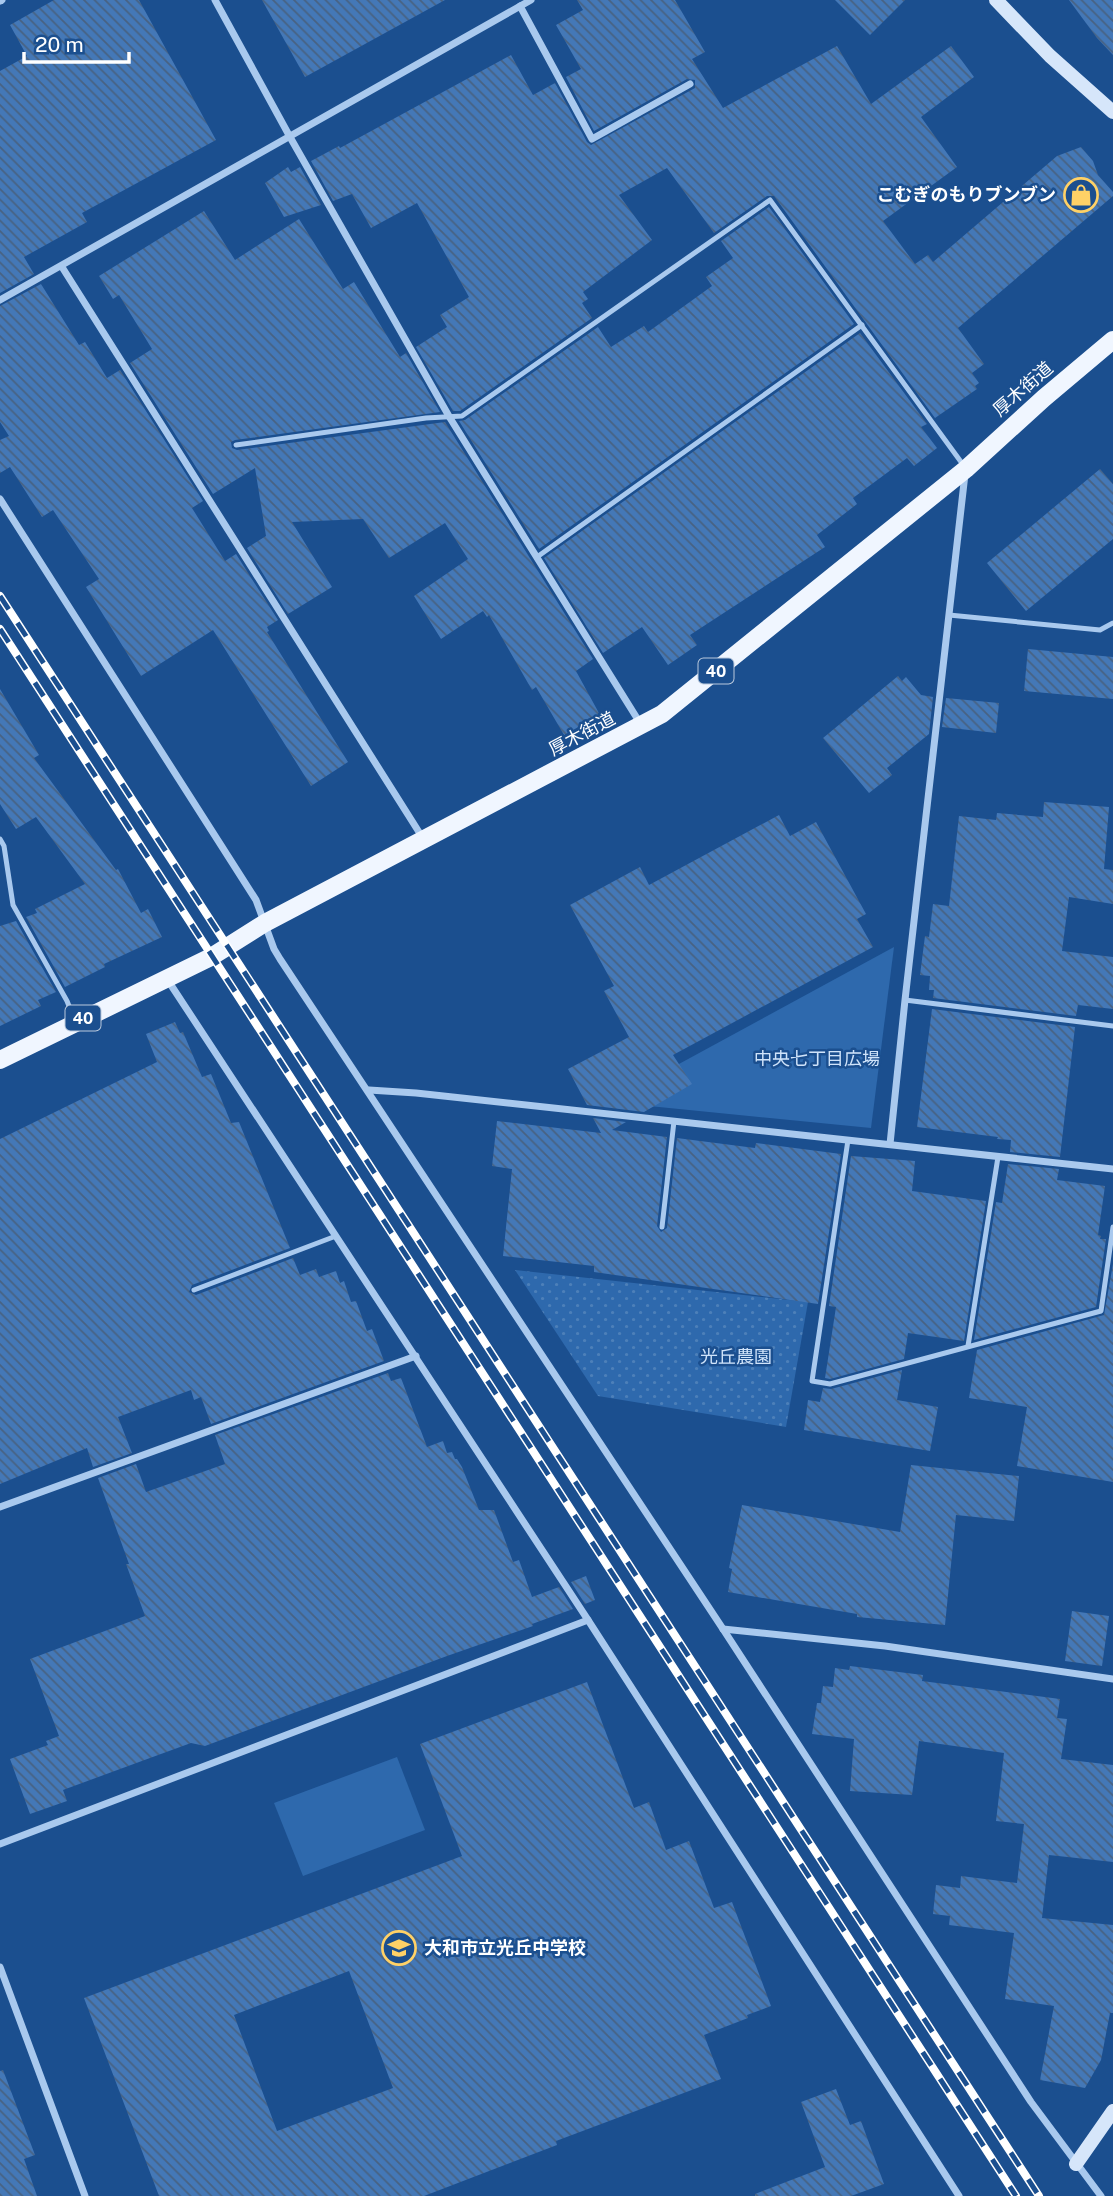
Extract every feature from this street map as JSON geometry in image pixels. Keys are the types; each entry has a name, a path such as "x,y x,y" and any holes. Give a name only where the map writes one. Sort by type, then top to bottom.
{"main road":[{"name":"厚木街道","path":"0,1060 211,957 265,923 662,714 966,468 1113,340"}],"street":[{"path":"215,0 450,418 642,726"},
{"path":"0,300 531,0"},
{"path":"996,0 1051,56 1113,112"},
{"path":"520,6 592,139 690,85"},
{"path":"62,267 425,841"},
{"path":"890,1144 966,468"},
{"path":"0,499 256,900 274,950 369,1090 1031,2102 1101,2196"},
{"path":"167,978 588,1620 959,2196"},
{"path":"369,1090 1113,1169"},
{"path":"0,1507 415,1356"},
{"path":"0,1844 588,1620"},
{"path":"723,1629 885,1646 1113,1679"},
{"path":"1,1970 85,2196"},
{"path":"1076,2164 1113,2110"}],"lane":[{"path":"236,445 426,418 462,416 770,200 966,468"},
{"path":"537,557 862,325"},
{"path":"950,615 1100,630 1113,623"},
{"path":"0,839 4,846 13,905 76,1022"},
{"path":"905,1000 1113,1026"},
{"path":"662,1227 674,1121"},
{"path":"848,1140 812,1381 830,1384 1101,1311 1113,1227"},
{"path":"968,1346 998,1157"},
{"path":"194,1290 336,1236"}],"green space":[{"name":"中央七丁目広場","path":"894,947 871,1128 609,1102"},
{"name":"光丘農園","path":"515,1270 808,1302 786,1427 598,1396"},
{"path":"397,1757 425,1830 303,1876 274,1803"}],"building":[{"path":"54,0 139,0 216,140 82,213 87,222 24,257 34,274 0,293 0,71 27,56 10,25"},
{"path":"262,0 445,0 305,77"},
{"path":"577,0 675,0 705,52 692,59 723,108 837,46 871,104 951,46 974,77 921,117 957,167 883,221 915,264 928,255 933,262 1057,156 1081,147 1093,161 1098,175 1113,192 1113,196 958,328 984,364 972,373 979,383 975,386 977,389 935,418 774,196 767,196 714,233 667,168 619,195 652,240 583,292 588,299 582,303 592,318 460,411 453,411 416,347 447,327 440,315 469,297 417,203 371,228 352,194 333,201 311,161 511,55 533,95 555,83 591,145 695,88 695,80 687,79 594,131 566,77 581,69 556,25 583,10"},
{"path":"835,0 905,0 870,35"},
{"path":"1069,0 1113,0 1113,55 1097,38"},
{"path":"288,167 291,172 300,167 321,205 284,217 265,183"},
{"path":"769,207 854,324 539,549 459,421 465,420 598,327 611,347 644,326 648,332 712,286 706,277 733,258 721,241"},
{"path":"204,211 235,260 299,219 343,289 354,282 400,357 406,353 440,412 235,440 231,442 232,448 237,450 445,422 593,659 576,671 600,715 564,735 536,687 532,690 489,615 487,617 483,611 441,639 414,596 468,559 445,523 389,558 363,519 292,522 332,587 288,614 247,548 266,536 255,468 213,494 130,363 152,349 119,295 113,299 99,276"},
{"path":"41,284 79,345 85,342 107,378 120,370 203,501 192,508 225,561 236,554 278,620 267,627 267,632 348,762 311,786 213,630 141,676 86,587 99,579 53,510 42,517 10,467 0,473 0,440 9,436 0,422 0,306"},
{"path":"860,333 927,424 921,427 937,448 914,466 907,458 853,498 857,504 817,535 825,547 690,635 697,645 668,665 642,627 603,653 544,558"},
{"path":"1100,469 1113,484 1113,539 1026,611 987,563"},
{"path":"1028,649 1113,657 1113,699 1024,691"},
{"path":"898,676 902,681 906,677 921,695 933,697 929,734 887,768 892,775 869,793 823,738"},
{"path":"0,689 39,755 34,758 116,870 118,869 141,913 148,909 162,937 104,964 105,967 65,987 26,917 37,913 35,909 85,884 36,817 16,829 0,804"},
{"path":"946,698 999,703 996,733 942,727"},
{"path":"1044,802 1109,807 1104,869 1113,870 1113,904 1069,897 1062,951 1113,957 1113,1009 1078,1005 1076,1016 933,998 934,990 929,990 930,976 920,975 925,936 929,937 933,904 949,906 959,816 996,820 997,813 1043,817"},
{"path":"779,815 790,836 816,822 866,914 857,919 873,947 673,1055 692,1084 644,1112 587,1105 568,1069 629,1037 604,991 614,986 570,905 640,867 649,885"},
{"path":"16,921 56,992 38,1000 41,1006 0,1026 0,926"},
{"path":"932,1009 1075,1027 1060,1157 1010,1152 1011,1140 997,1139 998,1137 917,1127"},
{"path":"175,1022 180,1033 183,1032 202,1077 211,1074 231,1123 239,1122 290,1248 192,1285 189,1292 196,1295 293,1258 300,1275 316,1269 319,1277 336,1271 340,1283 344,1281 351,1302 356,1301 367,1331 372,1329 384,1361 211,1424 201,1397 194,1400 191,1390 118,1417 132,1453 93,1467 87,1448 0,1484 0,1139 157,1062 146,1034"},
{"path":"593,1118 626,1122 612,1130 667,1137 657,1226 661,1232 667,1228 677,1138 755,1148 756,1143 841,1154 818,1304 594,1272 594,1266 503,1256 512,1169 492,1166 497,1121 601,1133"},
{"path":"851,1156 915,1161 912,1191 986,1201 964,1341 908,1333 904,1359 830,1379 825,1378 836,1307 829,1306"},
{"path":"1008,1164 1059,1169 1057,1180 1105,1186 1098,1235 1101,1236 1100,1239 1106,1239 1096,1307 974,1340 996,1202 1002,1203"},
{"path":"1113,1264 1113,1482 1017,1466 1027,1407 969,1398 977,1350 1104,1315"},
{"path":"902,1370 897,1400 938,1407 930,1451 804,1430 808,1400 820,1402 823,1388 831,1389"},
{"path":"388,1373 391,1381 401,1378 427,1447 443,1441 447,1453 452,1452 462,1467 479,1510 494,1510 513,1562 519,1560 532,1597 559,1587 573,1609 205,1746 191,1743 63,1790 67,1801 30,1814 10,1759 48,1745 46,1741 59,1736 30,1659 145,1616 98,1478 136,1464 146,1492 225,1464 215,1435"},
{"path":"911,1465 1019,1476 1014,1521 956,1515 945,1625 857,1617 857,1614 728,1592 732,1569 729,1568 742,1505 900,1532"},
{"path":"586,1576 595,1600 585,1604 571,1582"},
{"path":"1072,1611 1109,1616 1102,1666 1065,1661"},
{"path":"850,1666 923,1675 922,1681 1060,1699 1057,1718 1067,1719 1061,1759 1113,1765 1113,1862 1049,1855 1042,1918 1113,1925 1113,2013 1110,2013 1101,2060 1085,2088 1040,2080 1054,2006 1005,1999 1014,1933 949,1925 950,1916 933,1914 936,1885 960,1888 961,1876 1017,1883 1024,1824 996,1821 1004,1753 919,1741 912,1795 850,1791 854,1739 812,1734 823,1686 833,1687 835,1668 849,1670"},
{"path":"587,1682 634,1808 649,1802 666,1850 689,1841 714,1908 732,1902 771,2006 704,2035 721,2079 556,2141 557,2145 424,2196 159,2196 84,1998 462,1856 420,1744","holes":["349,1971 393,2088 277,2131 234,2015"]},
{"path":"3,2070 35,2155 24,2159 37,2196 0,2196 0,2071"},
{"path":"836,2089 850,2125 861,2121 884,2184 851,2196 755,2196 825,2167 801,2102"}],"railway":[{"path":"0,596 1039,2196"},
{"path":"0,629 1016,2196"}],"place":[{"name":"こむぎのもりブンブン","path":"1081,195"},
{"name":"大和市立光丘中学校","path":"399,1948"}]}
